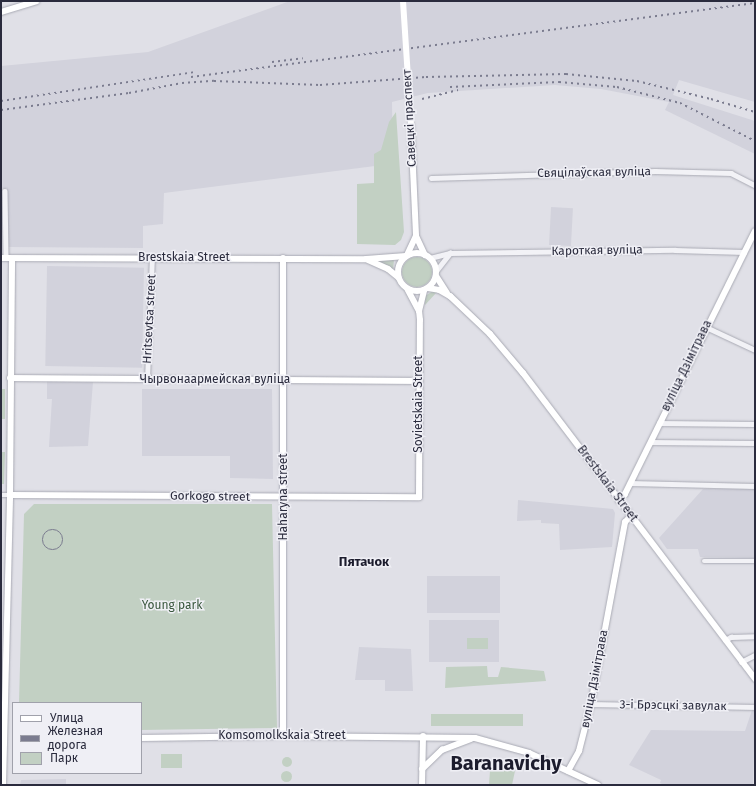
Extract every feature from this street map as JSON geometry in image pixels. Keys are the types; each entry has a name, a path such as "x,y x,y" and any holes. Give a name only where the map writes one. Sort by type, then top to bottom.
{"main road":[{"path":"1,12 36,1"},
{"name":"Савецкі праспект","path":"403,1 416,236 428,257"},
{"name":"вуліца Дзімітрава","path":"619,501 630,483 744,252 753,240 755,231"},
{"name":"Савецкі праспект","path":"406,256 416,236"},
{"path":"416,253 428,257 436,274 426,290 408,290 398,277 398,266 406,256 416,253"},
{"name":"Brestskaia Street","path":"6,258 366,259 406,256"},
{"path":"3,785 10,495 10,378 6,258"},
{"name":"Haharyna street","path":"283,258 283,736"},
{"name":"Brestskaia Street","path":"366,259 388,269 398,277"},
{"name":"Brestskaia Street","path":"436,274 450,296"},
{"name":"Sovietskaia Street","path":"408,290 419,311"},
{"name":"Brestskaia Street","path":"426,290 442,291 450,296 490,334 523,373 755,679"},
{"name":"Sovietskaia Street","path":"419,497 419,311 426,290"},
{"name":"Чырвонаармейская вуліца","path":"10,378 419,382"},
{"name":"Gorkogo street","path":"10,495 284,498 419,497"},
{"name":"вуліца Дзімітрава","path":"568,771 579,751 591,704 625,522 631,516"},
{"path":"422,785 423,736"},
{"name":"Komsomolkskaia Street","path":"142,738 423,736 475,738 515,747 598,785"},
{"path":"422,769 442,750 475,738"}],"street":[{"name":"Свяцілаўская вуліца","path":"431,178 655,171 731,173 755,185"},
{"path":"5,191 6,258"},
{"name":"Кароткая вуліца","path":"428,257 450,253 675,250 744,252"},
{"path":"436,274 450,253"},
{"name":"Hritsevtsa street","path":"147,380 152,258"},
{"path":"706,327 755,350"},
{"path":"659,423 754,424"},
{"path":"650,442 755,443"},
{"path":"630,483 755,486"},
{"name":"Gorkogo street","path":"1,494 10,495"},
{"path":"704,561 755,561"},
{"path":"725,640 731,637 755,636"},
{"path":"741,662 754,655"},
{"name":"3-і Брэсцкі завулак","path":"591,704 755,707"}],"shaded area":[{"path":"290,1 755,1 755,102 679,80 673,95 755,121 755,154 665,110 669,102 601,89 555,85 428,93 392,102 393,167 375,166 164,193 163,224 143,226 143,248 8,247 7,188 1,189 1,66 148,52"},
{"path":"551,207 573,208 571,246 549,245"},
{"path":"47,266 144,268 142,368 45,366"},
{"path":"47,381 93,382 88,446 49,447 52,399 47,399"},
{"path":"142,389 272,389 273,479 230,478 230,456 142,456"},
{"path":"755,488 755,558 700,557 698,549 667,549 659,538 703,489"},
{"path":"518,500 613,509 615,513 612,547 560,550 559,524 541,523 541,520 517,521"},
{"path":"427,576 500,576 500,613 427,613"},
{"path":"429,620 499,620 499,662 429,662"},
{"path":"359,647 411,649 413,691 385,691 385,680 355,680"},
{"path":"755,709 753,785 664,785 660,783 661,780 629,765 651,730 745,731 752,710"},
{"path":"66,779 66,785 20,785 21,780"}],"green space":[{"path":"396,112 404,232 401,240 395,245 357,244 357,184 374,183 374,154 381,150 389,122"},
{"path":"417,257 428,261 432,272 428,283 417,287 406,283 402,272 406,261"},
{"path":"376,260 394,260 393,270 384,264"},
{"path":"433,291 437,292 425,305 425,296"},
{"path":"1,389 5,389 5,419 1,419"},
{"path":"1,452 5,452 4,484 1,484"},
{"name":"Young park","path":"34,504 272,504 277,728 142,730 142,702 19,702 24,514"},
{"path":"467,638 488,638 488,649 467,649"},
{"path":"487,666 488,677 498,677 501,667 544,671 546,681 445,688 446,667"},
{"path":"431,714 523,714 523,726 431,726"},
{"path":"161,754 182,754 182,768 161,768"},
{"path":"287,757 292,762 287,767 282,762"},
{"path":"490,770 515,771 512,785 489,785"},
{"path":"284,771 288,771 290,772 290,780 284,781 281,778 281,774"}],"railway":[{"path":"191,77 755,3"},
{"path":"272,62 303,58"},
{"path":"1,101 196,72"},
{"path":"1,110 129,93 182,83 214,81 320,85 426,77 566,74 637,81 711,99 755,112"},
{"path":"450,87 559,82 617,87 680,103 755,141"},
{"path":"422,99 458,90"},
{"path":"53,530 60,533 63,540 60,547 53,550 46,547 43,540 46,533 53,530"}],"district":[{"name":"Пятачок","path":"364,562"},
{"name":"Baranavichy","path":"506,763"}]}
